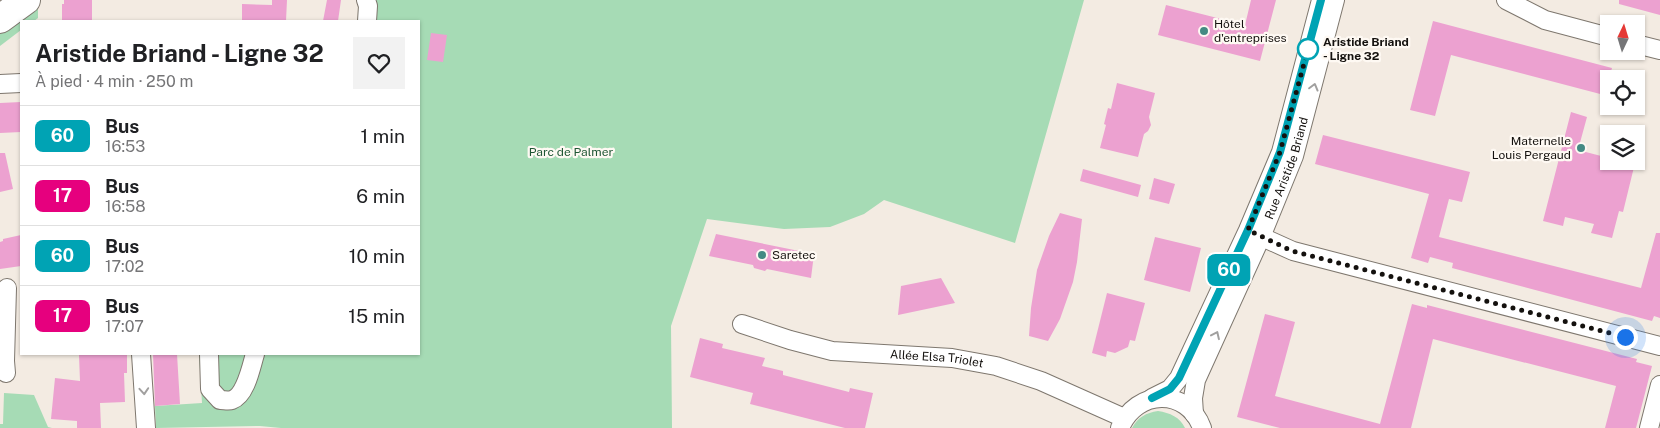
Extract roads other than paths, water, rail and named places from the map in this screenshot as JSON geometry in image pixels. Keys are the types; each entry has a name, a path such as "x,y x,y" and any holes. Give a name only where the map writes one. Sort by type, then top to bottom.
{"street":[{"path":"366,0 368,6 367,20"},
{"name":"Rue Aristide Briand","path":"1198,421 1193,398 1196,380 1254,234 1280,152 1321,0"},
{"name":"Rue Aristide Briand","path":"1122,423 1136,406 1170,389 1179,378 1294,156 1336,0"},
{"path":"1506,0 1546,20 1600,35"},
{"path":"1645,46 1660,50"},
{"path":"0,84 20,83"},
{"path":"1254,234 1292,251 1660,346"},
{"path":"6,374 9,288"},
{"name":"Allée Elsa Triolet","path":"742,324 790,340 832,351 952,358 996,366 1041,381 1122,423"},
{"path":"141,355 146,428"},
{"path":"209,355 210,389 220,400 231,401 239,396 248,378 255,355"},
{"path":"1649,428 1660,385"},
{"path":"1152,398 1175,400 1186,405 1198,421"}],"place":[{"name":"Hôtel d'entreprises","path":"1204,31"},
{"name":"Aristide Briand - Ligne 32","path":"1308,49"},
{"name":"Maternelle Louis Pergaud","path":"1581,148"},
{"name":"Saretec","path":"762,255"}],"park label":[{"name":"Parc de Palmer","path":"571,152"}]}
